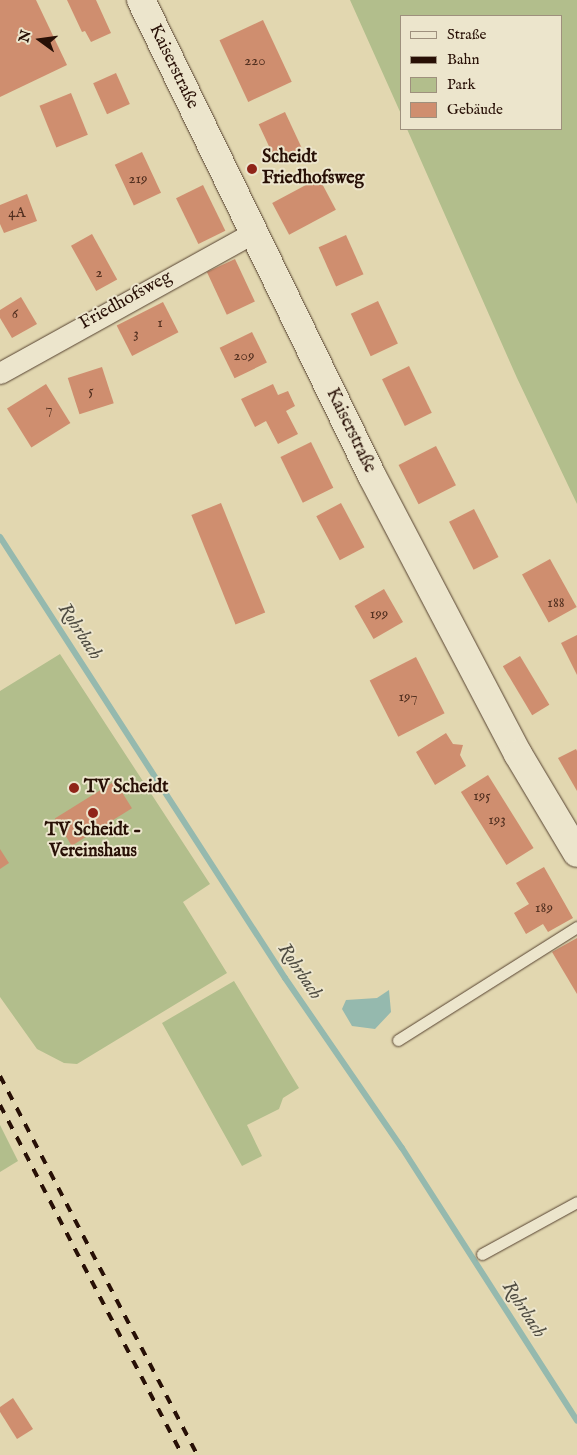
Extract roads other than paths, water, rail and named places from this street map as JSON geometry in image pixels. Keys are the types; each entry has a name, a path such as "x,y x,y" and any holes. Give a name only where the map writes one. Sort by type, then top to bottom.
{"main road":[{"name":"Kaiserstraße","path":"141,0 372,476 518,754 577,853"}],"street":[{"name":"Friedhofsweg","path":"0,373 254,232"}],"lane":[{"path":"398,1040 577,927"},
{"path":"482,1254 577,1202"}],"water":[{"path":"389,990 391,1012 375,1029 352,1026 342,1009 346,1000 377,998"}],"waterway":[{"name":"Rohrbach","path":"0,537 285,978 402,1148 577,1421"}],"railway":[{"path":"0,1076 197,1455"},
{"path":"0,1105 182,1455"}],"place":[{"name":"Scheidt Friedhofsweg","path":"252,169"},
{"name":"TV Scheidt","path":"74,788"},
{"name":"TV Scheidt - Vereinshaus","path":"93,813"}]}
